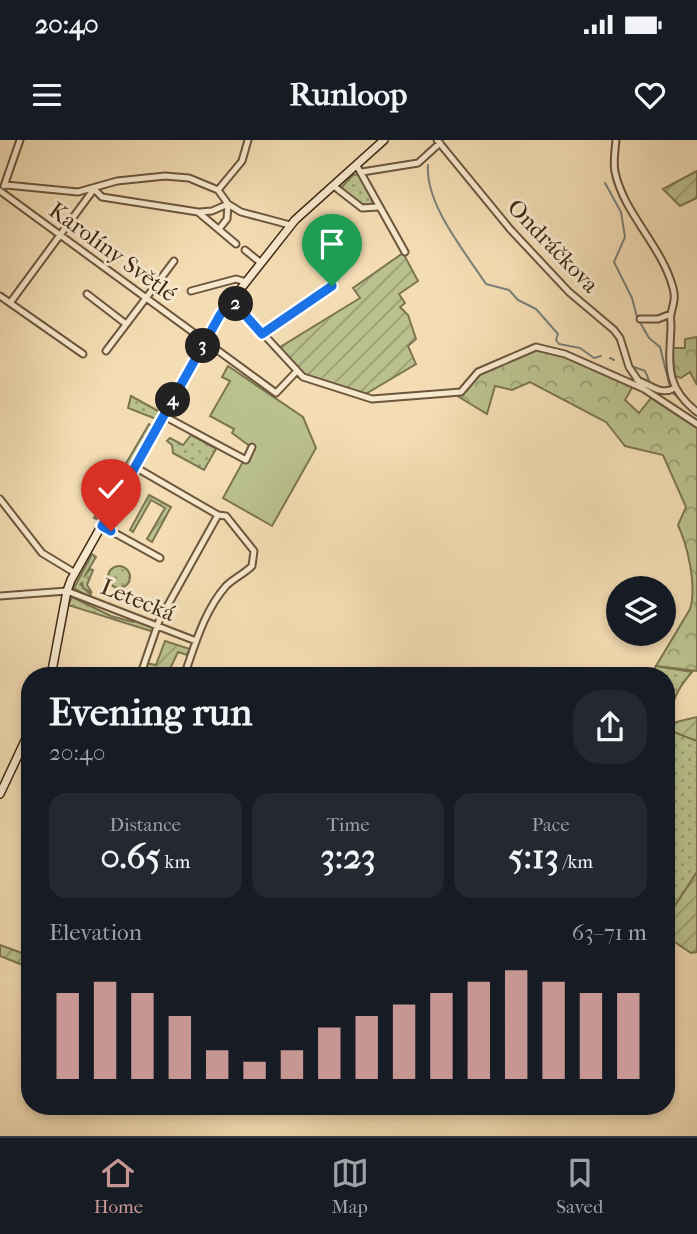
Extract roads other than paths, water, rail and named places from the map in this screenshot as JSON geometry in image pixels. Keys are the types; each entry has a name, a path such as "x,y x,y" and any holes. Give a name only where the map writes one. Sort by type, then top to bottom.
{"street":[{"path":"0,191 6,185 20,140"},
{"path":"218,190 242,162 248,140"},
{"path":"53,667 67,590 75,573 231,299 290,225 359,169 384,140"},
{"path":"616,140 614,162 618,182 663,260 674,294 668,356 672,390"},
{"path":"359,169 418,163 439,142"},
{"name":"Ondráčkova","path":"439,142 535,256 579,302 614,330 635,379 644,389 697,425"},
{"path":"359,169 405,252"},
{"path":"6,185 78,192 117,181 165,176 189,178 218,190 228,204 241,212 290,225"},
{"path":"335,187 362,208 378,207"},
{"path":"94,189 102,197 198,212 212,211 228,204"},
{"path":"10,303 94,189"},
{"name":"Karolíny Světlé","path":"0,191 276,393 296,372"},
{"path":"219,229 227,219 228,204"},
{"path":"198,212 236,244"},
{"path":"245,250 261,263"},
{"path":"106,351 174,261"},
{"path":"191,291 236,279 246,282"},
{"path":"262,334 332,286"},
{"path":"87,294 127,324"},
{"path":"0,296 83,354"},
{"path":"231,299 296,372 372,399 457,393 478,372 536,347 565,354 644,389"},
{"path":"640,319 658,319 671,314"},
{"path":"635,379 657,390 672,390 697,412"},
{"path":"164,416 246,460 252,447"},
{"path":"135,467 221,516 251,545 255,560 248,570 221,593 196,641 187,667"},
{"path":"0,499 42,553 75,573"},
{"path":"143,667 157,627 221,516"},
{"path":"102,526 160,558"},
{"path":"0,596 67,590"},
{"name":"Letecká","path":"67,590 196,641"},
{"path":"0,794 21,749"}],"waterway":[{"path":"428,165 429,180 439,211 486,284 509,290 518,300 536,309 558,334 556,340 559,344 580,348 594,358 601,356"},
{"path":"605,183 621,212 625,237 614,262 632,298 637,317 649,338 660,347 671,391 697,416"},
{"path":"610,358 614,360"},
{"path":"634,367 645,371 651,385"},
{"path":"660,388 671,388"}]}
